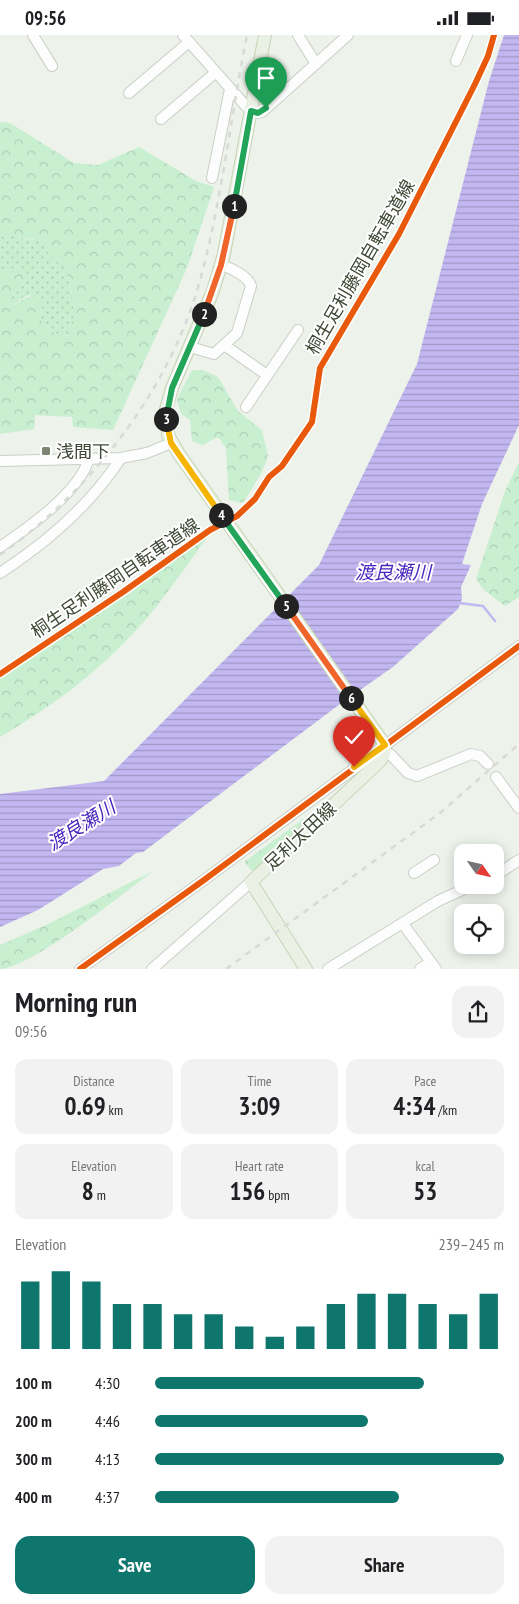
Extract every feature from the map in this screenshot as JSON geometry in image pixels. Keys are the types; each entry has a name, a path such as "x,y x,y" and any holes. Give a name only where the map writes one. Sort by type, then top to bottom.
{"main road":[{"path":"265,35 221,265 168,404 166,421 171,443 385,746"},
{"name":"足利太田線","path":"306,969 250,882 380,761 385,746"}],"street":[{"path":"33,35 52,66"},
{"path":"298,35 316,64"},
{"path":"129,93 186,39 251,111 262,112 348,35"},
{"path":"456,61 467,35"},
{"path":"161,119 216,73"},
{"path":"212,178 230,89"},
{"path":"190,347 211,355 237,333 251,286 250,282 232,269 221,265"},
{"path":"246,407 298,330"},
{"path":"224,345 267,375"},
{"path":"0,461 121,458 148,453 171,443"},
{"path":"0,547 62,496 84,473 89,458"},
{"path":"0,573 38,546 74,513 102,483 121,458"},
{"path":"80,969 189,892 519,646"},
{"path":"385,746 409,774 417,776 475,753 488,764"},
{"path":"496,777 515,794 519,808"},
{"path":"414,873 434,860"},
{"path":"504,869 519,860"},
{"path":"152,969 250,882"},
{"path":"328,969 438,901 454,894"},
{"path":"403,924 433,966 420,969"}],"green space":[{"path":"0,122 10,123 74,163 98,165 139,147 196,181 214,187 187,268 113,430 73,427 72,417 35,415 34,429 0,434 0,274 18,266 26,271 28,279 8,300 12,306 28,297 35,297 42,304 41,321 53,332 60,335 68,335 74,314 72,294 65,263 55,262 39,240 10,235 0,236"},
{"path":"9,234 31,240 39,240 55,261 65,262 74,314 69,335 56,334 40,321 42,311 30,295 22,298 12,306 8,300 28,279 6,272 0,274 0,236"},
{"path":"192,370 203,370 218,377 238,411 262,430 268,456 262,472 243,503 229,500 226,448 218,437 202,445 192,441 190,420 181,414 177,399"},
{"path":"519,462 519,597 505,606 483,589 476,579 505,491"},
{"path":"209,529 211,533 164,597 114,653 60,698 0,737 0,672"},
{"path":"306,817 307,820 253,872 244,862"},
{"path":"153,871 54,944 14,966 0,969 0,945 46,925"}],"water":[{"name":"渡良瀬川","path":"504,35 519,35 519,425 482,504 462,564 471,565 461,587 462,599 458,609 393,667 340,704 143,852 136,853 119,866 103,869 38,910 0,927 0,794 104,781 319,565 417,364 489,81"}],"waterway":[{"path":"459,603 483,606 495,621"}],"railway":[{"path":"0,555 34,529 97,467 124,433 149,396 170,358 188,318 201,277 221,187 247,35"},
{"path":"226,969 440,813 519,744"}],"cycle path":[{"name":"桐生足利藤岡自転車道線","path":"0,674 123,592 210,530 237,516 255,499 269,477 282,466 312,422 320,368 399,234 475,84 488,56 494,35"},
{"path":"80,969 204,880 519,646"}],"place":[{"name":"浅間下","path":"46,451"}],"route":[{"path":"266,108 258,113 251,111 229,231 218,277 197,333 172,388 166,409 167,430 171,443 385,745 354,767"}]}
